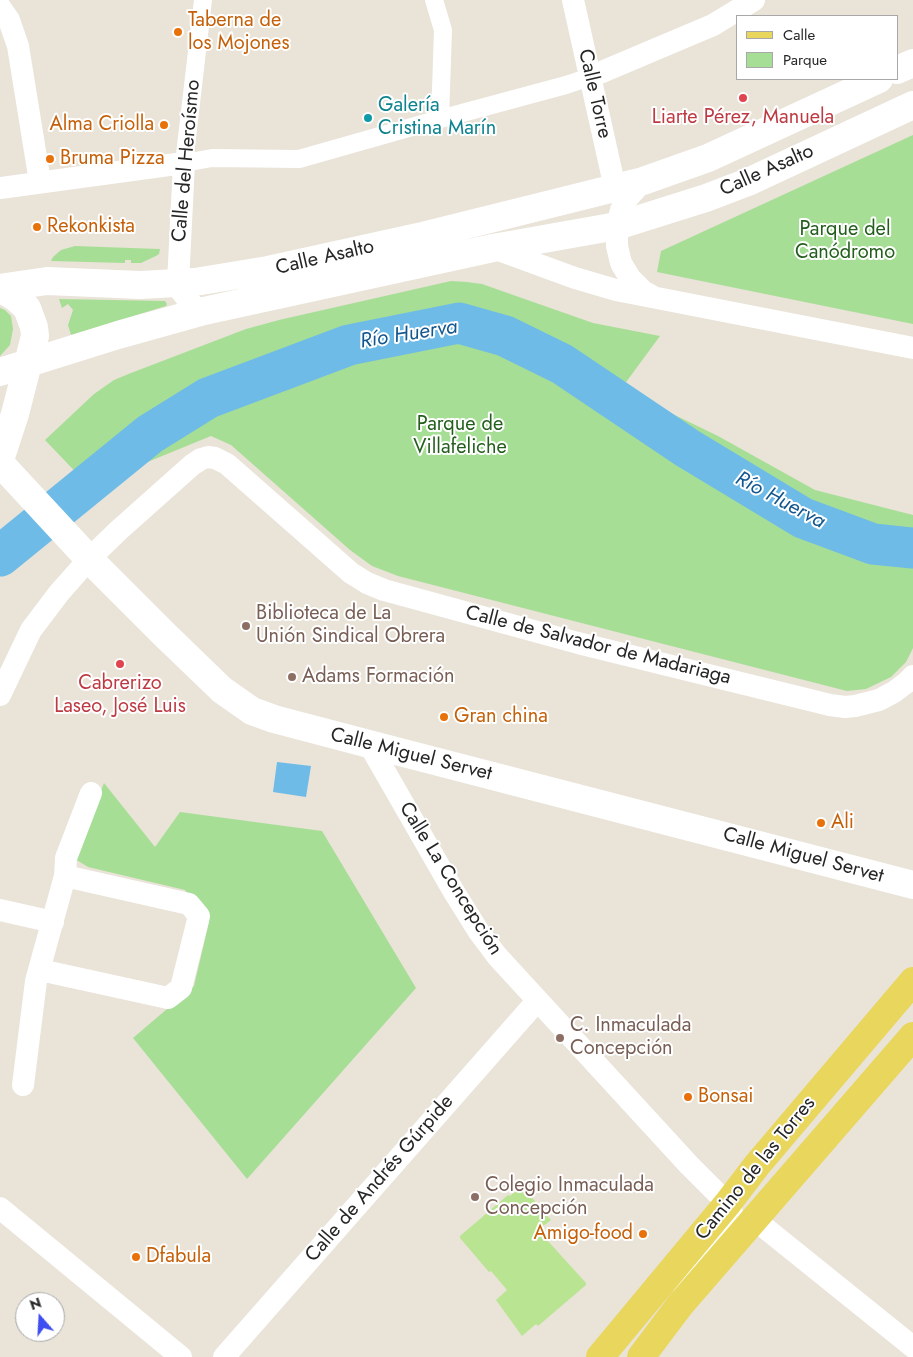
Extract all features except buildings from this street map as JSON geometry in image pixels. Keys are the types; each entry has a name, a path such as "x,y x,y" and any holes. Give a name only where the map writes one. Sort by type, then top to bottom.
{"main road":[{"path":"898,70 913,63"},
{"name":"Calle Asalto","path":"0,288 47,281 132,285 178,283 232,277 418,237 581,198 643,181 708,158 877,80"},
{"name":"Calle Asalto","path":"0,372 118,335 204,311 493,248 617,226 706,198 748,182 913,105"},
{"path":"0,288 22,303 31,315 35,336 3,465"},
{"name":"Calle Miguel Servet","path":"3,465 85,554 186,656 222,690 242,706 252,711 274,719 913,885"},
{"name":"Camino de las Torres","path":"606,1355 757,1165 913,981"},
{"name":"Camino de las Torres","path":"641,1357 680,1305 913,1036"}],"street":[{"name":"Calle del Heroísmo","path":"178,283 184,163 203,0"},
{"path":"434,0 443,30 440,119"},
{"name":"Calle Torre","path":"573,0 616,188"},
{"path":"0,188 212,158 299,159 590,77 713,25 754,0"},
{"path":"0,7 9,20 18,46 40,182"},
{"name":"Calle Asalto","path":"617,226 626,200 643,181"},
{"path":"617,226 616,246 625,271 637,286 657,298"},
{"path":"493,248 576,278 616,290 913,348"},
{"path":"178,283 187,299 194,306 204,311"},
{"name":"Calle de Salvador de Madariaga","path":"0,695 31,630 85,554 118,530 192,465 208,457 227,464 351,573 367,583 384,590 578,643 830,705 850,706 879,700 894,692 913,676"},
{"name":"Calle La Concepción","path":"369,744 425,844 479,932 497,956 689,1165 728,1203"},
{"path":"23,1086 36,981 65,876 66,858 91,793"},
{"path":"40,970 168,998 181,988 199,916 189,904 65,876"},
{"path":"0,910 53,922"},
{"name":"Calle de Andrés Gúrpide","path":"224,1357 537,1001"},
{"path":"680,1305 691,1272 732,1216 733,1210 728,1203"},
{"path":"0,1208 181,1357"},
{"path":"754,1219 913,1347"}],"green space":[{"name":"Parque del Canódromo","path":"913,135 913,324 657,272 661,251"},
{"path":"75,246 160,249 159,254 141,263 131,263 131,260 125,260 125,263 51,261 61,250"},
{"name":"Parque de Villafeliche","path":"451,281 482,284 593,323 660,336 621,389 718,436 815,490 913,515 913,648 906,662 891,677 866,689 847,691 398,576 372,566 350,550 231,445 211,436 89,486 45,440 94,394 114,380 131,373 246,329"},
{"path":"59,299 165,301 167,304 166,306 71,335 68,325 73,310 68,304 62,308"},
{"path":"0,308 11,316 13,329 10,345 0,356"},
{"path":"104,783 155,847 180,812 322,831 416,988 247,1179 133,1038 194,986 209,922 185,890 88,867 75,859"},
{"path":"522,1186 551,1220 538,1230 586,1285 538,1326 536,1324 522,1336 496,1300 507,1290 491,1271 489,1272 460,1236 508,1195 510,1196"}],"water":[{"path":"277,762 311,766 306,797 273,792"}],"waterway":[{"name":"Río Huerva","path":"0,556 150,434 208,398 349,345 459,323 505,336 562,364 687,448 803,518 873,544 913,548"}],"place":[{"name":"Taberna de los Mojones","path":"178,32"},
{"name":"Liarte Pérez, Manuela","path":"743,98"},
{"name":"Galería Cristina Marín","path":"368,118"},
{"name":"Alma Criolla","path":"164,125"},
{"name":"Bruma Pizza","path":"50,159"},
{"name":"Rekonkista","path":"37,227"},
{"name":"Biblioteca de La Unión Sindical Obrera","path":"246,626"},
{"name":"Cabrerizo Laseo, José Luis","path":"120,664"},
{"name":"Adams Formación","path":"292,677"},
{"name":"Gran china","path":"444,717"},
{"name":"Ali","path":"821,823"},
{"name":"C. Inmaculada Concepción","path":"560,1038"},
{"name":"Bonsai","path":"688,1097"},
{"name":"Colegio Inmaculada Concepción","path":"475,1197"},
{"name":"Amigo-food","path":"643,1234"},
{"name":"Dfabula","path":"136,1257"}]}
